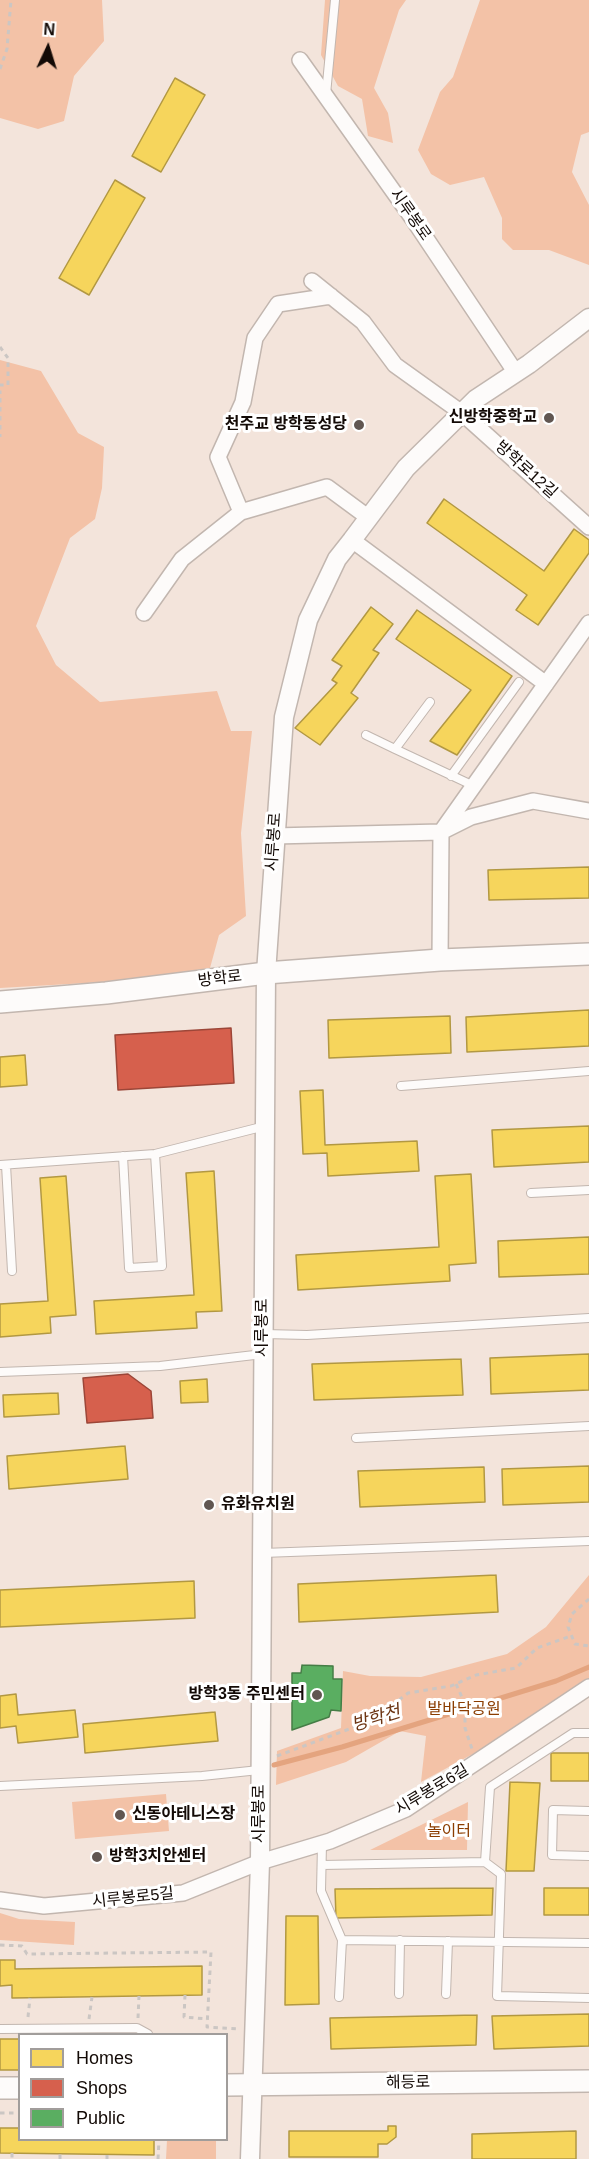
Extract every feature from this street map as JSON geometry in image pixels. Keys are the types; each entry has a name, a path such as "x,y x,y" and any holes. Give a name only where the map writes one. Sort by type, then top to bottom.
{"main road":[{"name":"방학로","path":"0,1002 106,993 266,973 440,960 589,954"},
{"name":"해등로","path":"228,2085 589,2081"},
{"path":"0,2088 18,2088"}],"street":[{"name":"시루봉로","path":"300,60 414,219 516,373"},
{"path":"312,281 363,322 394,365 462,413"},
{"path":"241,512 218,457 243,402 255,338 278,304 331,296"},
{"name":"시루봉로","path":"250,2159 260,1862 266,973 284,717 309,620 337,559 406,468 476,399 516,373 589,318"},
{"name":"방학로12길","path":"462,413 589,527"},
{"path":"144,613 182,559 241,512 327,487 369,518"},
{"path":"352,540 546,684"},
{"path":"440,960 441,832 588,625"},
{"path":"274,836 441,832 471,817 533,801 589,811"},
{"name":"시루봉로6길","path":"260,1862 322,1844 406,1809 589,1687"},
{"name":"시루봉로5길","path":"0,1900 44,1906 183,1893 260,1862"}],"lane":[{"path":"325,95 335,0"},
{"path":"451,776 519,682"},
{"path":"395,749 430,702"},
{"path":"366,735 474,786"},
{"path":"400,1086 589,1071"},
{"path":"12,1271 3,1165 156,1154 265,1126"},
{"path":"123,1156 129,1268 162,1266 156,1154"},
{"path":"531,1193 589,1190"},
{"path":"263,1334 307,1335 589,1318"},
{"path":"0,1372 160,1365 263,1354"},
{"path":"356,1438 589,1426"},
{"path":"262,1554 589,1541"},
{"path":"485,1862 490,1787 573,1733 589,1733"},
{"path":"0,1786 202,1776 261,1765"},
{"path":"589,1811 553,1810 552,1855 589,1856"},
{"path":"322,1844 321,1891 342,1940 339,1997"},
{"path":"322,1865 485,1862 501,1874 497,1996 589,1998"},
{"path":"342,1940 589,1943"},
{"path":"399,1994 400,1941"},
{"path":"446,1994 448,1941"},
{"path":"0,2029 137,2028 146,2033"}],"path":[{"path":"0,69 7,49 11,0"},
{"path":"0,347 8,358 8,385 0,385 0,437"},
{"path":"589,1599 572,1614 568,1627 575,1644 589,1646"},
{"path":"261,1765 352,1728 382,1713 408,1693 456,1684 476,1674 516,1668 537,1648 571,1636"},
{"path":"456,1684 465,1704 465,1728"},
{"path":"0,1945 22,1946 27,1954 211,1952 207,2027 255,2029"},
{"path":"185,1995 184,2018 207,2019"},
{"path":"137,2028 139,1996"},
{"path":"88,2028 92,1997"},
{"path":"27,2028 30,1998"},
{"path":"0,2113 18,2113"},
{"path":"158,2159 159,2141"},
{"path":"12,2153 12,2159"},
{"path":"60,2154 60,2159"}],"green space":[{"path":"0,0 102,0 104,41 74,76 64,121 38,129 0,118"},
{"path":"325,0 406,0 399,10 374,88 388,113 393,143 368,136 362,99 338,86 321,55"},
{"path":"480,0 589,0 589,132 581,135 572,172 589,205 589,265 549,250 513,250 502,239 502,218 484,177 450,185 431,174 418,150 440,92 453,77"},
{"path":"0,360 41,371 78,433 104,447 102,488 95,519 70,538 36,626 56,665 100,702 217,691 231,731 252,731 241,833 246,916 219,935 210,968 121,981 0,988"},
{"name":"발바닥공원","path":"589,1575 589,1680 495,1742 421,1782 426,1736 400,1731 346,1762 276,1785 277,1751 341,1728 343,1671 370,1676 421,1677 507,1654 546,1627"},
{"name":"신동아테니스장","path":"166,1794 169,1831 75,1839 72,1802"},
{"name":"놀이터","path":"468,1802 467,1850 370,1850"},
{"path":"0,1913 19,1919 75,1922 74,1945 0,1940"},
{"path":"167,2141 216,2141 216,2159 166,2159"}],"building: Homes":[{"path":"175,78 205,95 161,172 132,156"},
{"path":"115,180 145,198 89,295 59,278"},
{"path":"444,499 544,571 574,529 589,540 589,553 538,625 516,610 527,595 427,523"},
{"path":"371,607 393,624 373,650 379,653 351,693 358,698 320,745 295,728 337,683 332,680 342,666 332,660"},
{"path":"417,610 512,676 457,755 430,741 471,690 396,639"},
{"path":"589,867 589,898 489,900 488,870"},
{"path":"589,1010 589,1046 467,1052 466,1017"},
{"path":"450,1016 451,1053 329,1058 328,1020"},
{"path":"25,1055 27,1085 0,1087 0,1057"},
{"path":"323,1090 325,1145 417,1141 419,1171 328,1176 327,1153 303,1154 300,1091"},
{"path":"589,1126 589,1162 494,1167 492,1130"},
{"path":"214,1171 222,1311 196,1312 197,1328 96,1334 94,1301 194,1295 186,1173"},
{"path":"471,1174 476,1263 449,1265 450,1281 298,1290 296,1255 439,1247 435,1176"},
{"path":"66,1176 76,1315 50,1317 51,1333 0,1337 0,1304 48,1301 40,1178"},
{"path":"589,1237 589,1274 499,1277 498,1241"},
{"path":"589,1354 589,1390 491,1394 490,1358"},
{"path":"461,1359 463,1395 314,1400 312,1364"},
{"path":"207,1379 208,1402 181,1403 180,1381"},
{"path":"58,1393 59,1414 4,1417 3,1395"},
{"path":"125,1446 128,1479 9,1489 7,1456"},
{"path":"589,1466 589,1502 503,1505 502,1469"},
{"path":"484,1467 485,1502 360,1507 358,1471"},
{"path":"496,1575 498,1612 299,1622 298,1584"},
{"path":"194,1581 195,1618 0,1627 0,1590"},
{"path":"16,1694 18,1715 75,1710 78,1737 18,1743 16,1726 0,1728 0,1696"},
{"path":"215,1712 218,1741 85,1753 83,1724"},
{"path":"551,1753 589,1753 589,1781 551,1781"},
{"path":"510,1782 540,1783 534,1871 506,1871"},
{"path":"493,1888 492,1915 336,1918 335,1889"},
{"path":"544,1888 589,1888 589,1915 544,1915"},
{"path":"286,1916 318,1916 319,2004 285,2005"},
{"path":"0,1960 15,1960 15,1969 202,1966 202,1995 12,1998 12,1985 0,1986"},
{"path":"589,2014 589,2046 494,2049 492,2016"},
{"path":"477,2015 476,2045 331,2049 330,2018"},
{"path":"0,2039 18,2039 18,2070 0,2070"},
{"path":"388,2126 396,2126 396,2137 387,2144 378,2144 378,2157 289,2157 289,2131 388,2131"},
{"path":"0,2128 18,2128 18,2141 154,2141 154,2155 0,2153"},
{"path":"576,2131 576,2159 472,2159 472,2134"}],"building: Shops":[{"path":"231,1028 234,1083 118,1090 115,1035"},
{"path":"128,1374 151,1391 153,1418 87,1423 83,1378"}],"building: Public":[{"name":"방학3동 주민센터","path":"302,1665 333,1666 333,1679 342,1679 341,1711 331,1710 329,1717 292,1730 292,1673 301,1673"}],"waterway":[{"name":"방학천","path":"274,1765 342,1747 556,1681 589,1667"}],"place":[{"name":"신방학중학교","path":"549,418"},
{"name":"천주교 방학동성당","path":"359,425"},
{"name":"유화유치원","path":"209,1505"},
{"name":"방학3동 주민센터","path":"317,1695"},
{"name":"신동아테니스장","path":"120,1815"},
{"name":"방학3치안센터","path":"97,1857"}]}
